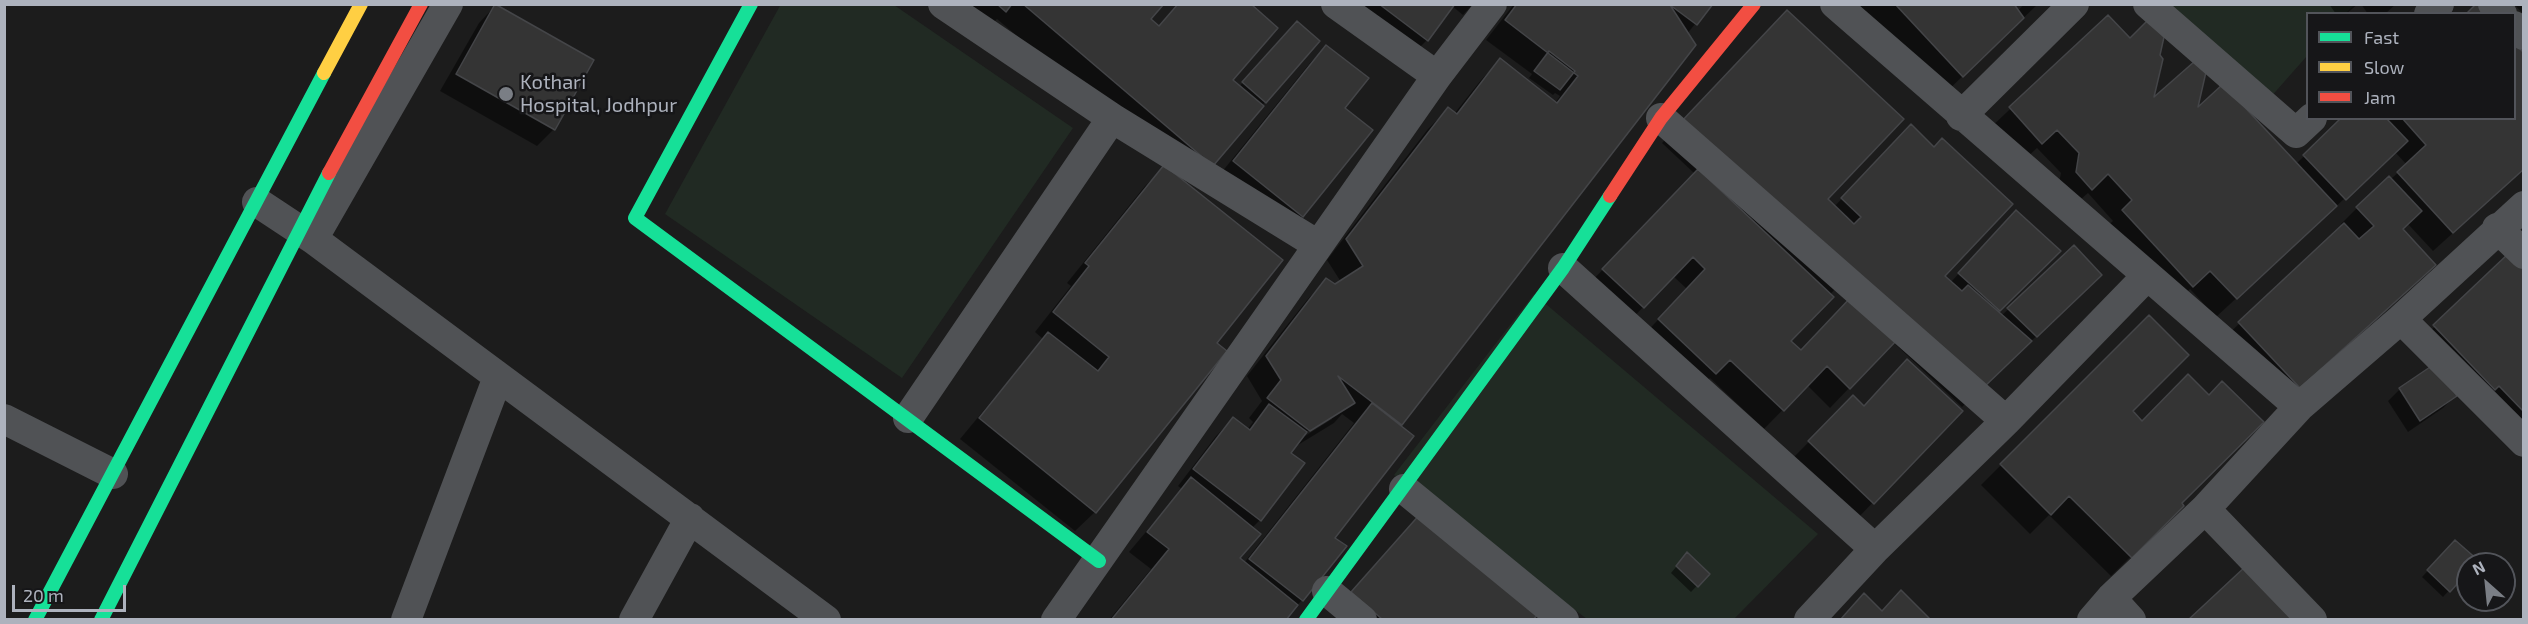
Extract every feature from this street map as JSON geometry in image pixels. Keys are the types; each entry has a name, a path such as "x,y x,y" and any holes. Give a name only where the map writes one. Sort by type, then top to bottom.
{"street":[{"path":"35,620 361,4"},
{"path":"101,620 306,234 421,4"},
{"path":"306,234 448,4"},
{"path":"751,4 635,218 1099,561"},
{"path":"943,4 1112,118 1318,245"},
{"path":"1336,4 1437,76"},
{"path":"1056,620 1437,76 1492,4"},
{"path":"1306,620 1404,489 1563,268 1661,118 1754,4"},
{"path":"1835,4 2146,277 2299,407"},
{"path":"1961,116 2074,4"},
{"path":"2148,4 2296,133 2310,120"},
{"path":"908,418 1112,118"},
{"path":"1661,118 2006,421"},
{"path":"257,202 306,234 826,620"},
{"path":"2131,620 2101,609 2205,509 2299,407 2401,320 2523,206"},
{"path":"2497,228 2523,254"},
{"path":"1563,268 1875,549"},
{"path":"1809,620 1875,549 2006,421 2146,277"},
{"path":"2401,320 2523,441"},
{"path":"406,620 498,376"},
{"path":"4,419 112,474"},
{"path":"1404,489 1564,620"},
{"path":"2205,509 2312,620"},
{"path":"634,620 690,518"},
{"path":"1327,591 1362,620"}],"shaded area":[{"path":"781,4 894,5 1073,128 902,378 665,214"},
{"path":"2163,5 2354,5 2347,12 2306,12 2306,57 2269,99"},
{"path":"1534,294 1818,534 1734,619 1587,619 1394,475"}],"building":[{"path":"495,4 594,60 555,130 456,74"},
{"path":"997,4 1012,4 1006,12"},
{"path":"1023,4 1164,4 1151,19 1159,26 1178,4 1251,4 1278,28 1233,80 1264,106 1213,166"},
{"path":"1379,4 1455,4 1428,41"},
{"path":"1517,4 1713,4 1697,25 1670,5 1696,45 1402,425 1338,376 1355,403 1310,431 1267,398 1281,380 1266,356 1326,278 1335,284 1363,266 1346,239 1448,107 1457,114 1500,58 1557,103 1578,76 1505,20"},
{"path":"1895,4 2014,4 2024,18 1963,77"},
{"path":"2479,4 2485,12 2468,12"},
{"path":"1787,10 1904,119 1828,199 1854,224 1861,217 1841,198 1911,124 1934,147 1942,138 2013,204 1945,276 1962,291 1968,285 2032,341 1982,389 1680,123"},
{"path":"2108,15 2130,38 2148,20 2164,37 2160,55 2163,59 2154,97 2195,61 2206,72 2198,107 2223,84 2337,206 2237,299 2210,271 2193,287 2122,210 2132,200 2108,174 2092,190 2076,172 2079,153 2057,130 2042,144 2009,107"},
{"path":"1297,21 1320,41 1266,103 1242,82"},
{"path":"1326,45 1369,78 1345,108 1373,130 1303,217 1233,161"},
{"path":"2516,45 2524,53 2524,169 2453,233 2397,172 2426,145 2404,120 2516,120"},
{"path":"1549,51 1575,71 1560,90 1534,71"},
{"path":"2339,120 2388,120 2408,141 2346,200 2303,155"},
{"path":"1164,165 1283,260 1217,343 1227,351 1096,513 979,418 1048,332 1098,371 1109,357 1053,312 1089,266 1085,263"},
{"path":"1698,169 1834,297 1791,341 1801,350 1852,296 1897,340 1850,389 1827,366 1784,411 1730,360 1716,374 1658,319 1705,269 1693,257 1644,308 1602,269"},
{"path":"2389,176 2422,211 2403,229 2436,265 2300,388 2238,322 2344,223 2359,239 2374,226 2356,207"},
{"path":"2016,210 2061,251 2000,311 1958,273"},
{"path":"2074,245 2102,275 2037,337 2007,308"},
{"path":"2509,253 2524,269 2524,412 2499,386 2495,390 2433,325"},
{"path":"2149,315 2189,355 2133,411 2142,421 2188,374 2209,395 2222,381 2264,422 2182,503 2184,506 2132,558 2069,496 2051,515 2000,464"},
{"path":"1907,359 1963,411 1874,504 1808,441 1853,395 1864,406"},
{"path":"2436,363 2457,396 2420,421 2399,388"},
{"path":"1372,403 1414,436 1335,538 1347,546 1303,601 1249,559"},
{"path":"1269,404 1307,432 1291,453 1305,463 1261,521 1193,469 1233,417 1250,430"},
{"path":"1191,477 1261,534 1240,558 1298,605 1286,620 1111,620 1169,549 1147,532"},
{"path":"1421,513 1538,614 1533,620 1383,620 1351,592"},
{"path":"2455,540 2469,552 2456,552 2456,585 2450,592 2427,570"},
{"path":"1687,552 1710,574 1698,587 1676,566"},
{"path":"2246,566 2296,620 2188,620"},
{"path":"1901,590 1931,620 1840,620 1864,593 1882,611"}],"traffic: fast":[{"path":"751,4 635,218 1099,561"},
{"path":"35,620 324,73"},
{"path":"101,620 329,173"},
{"path":"1306,620 1563,268 1610,196"}],"traffic: slow":[{"path":"324,73 361,4"}],"traffic: jam":[{"path":"329,173 421,4"},
{"path":"1610,196 1661,118 1754,4"}],"place":[{"name":"Kothari Hospital, Jodhpur","path":"506,94"}]}
